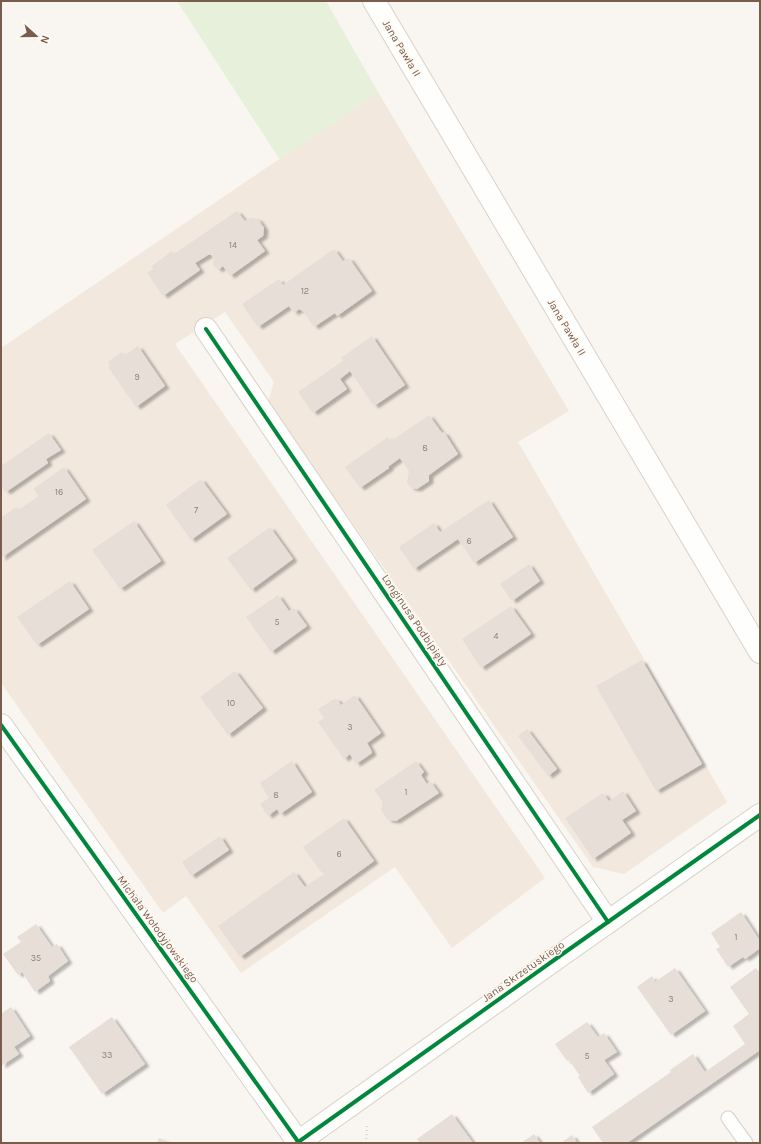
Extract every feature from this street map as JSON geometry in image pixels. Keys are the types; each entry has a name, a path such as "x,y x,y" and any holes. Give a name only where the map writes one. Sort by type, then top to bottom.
{"street":[{"name":"Jana Pawła II","path":"374,1 760,652"},
{"name":"Longinusa Podbipięty","path":"206,329 608,922"},
{"name":"Michała Wołodyjowskiego","path":"1,725 298,1143"},
{"name":"Jana Skrzetuskiego","path":"298,1143 760,815"}],"lane":[{"path":"728,1118 746,1143"}],"shaded area":[{"path":"378,92 569,411 518,442 727,802 624,874 593,867 268,402 274,382 225,312 175,344 545,878 452,948 395,867 241,973 186,896 163,913 1,683 1,348"}],"green space":[{"path":"177,1 326,1 378,92 280,160"}],"building":[{"path":"237,211 245,221 251,218 258,219 264,228 263,236 257,240 265,251 230,276 223,266 218,270 213,264 214,259 211,255 208,255 195,263 200,270 163,296 147,273 153,269 152,266 172,251 174,254"},
{"path":"334,249 343,261 349,258 372,291 337,316 335,313 314,327 304,312 299,309 294,313 289,306 258,327 242,304 279,279 283,285"},
{"path":"372,336 405,385 374,406 350,371 340,379 347,389 313,413 298,392 343,361 341,358"},
{"path":"138,346 165,386 136,407 108,367 110,365 108,362 122,352 125,355"},
{"path":"429,415 442,433 444,432 458,454 429,475 429,481 417,489 411,488 407,483 409,471 400,458 389,466 389,468 360,488 345,467 388,437 391,441"},
{"path":"49,433 61,450 46,459 48,463 6,492 1,486 1,466"},
{"path":"64,467 86,499 1,558 1,518 16,507 18,510 39,496 33,489"},
{"path":"201,479 227,514 191,540 166,505"},
{"path":"489,500 513,537 474,563 458,539 414,569 399,547 434,523 440,532"},
{"path":"134,521 161,561 120,589 92,550"},
{"path":"270,527 293,559 251,590 227,558"},
{"path":"529,564 540,581 512,601 500,584"},
{"path":"70,581 89,609 37,645 17,617"},
{"path":"278,595 289,611 294,608 307,626 271,652 246,617"},
{"path":"511,606 531,634 481,668 462,639"},
{"path":"642,660 702,764 656,791 596,686"},
{"path":"235,671 263,708 228,735 200,697"},
{"path":"355,695 381,733 367,743 372,753 356,764 350,754 344,759 318,722 324,718 318,709 334,699 337,699 341,705"},
{"path":"527,729 557,769 548,776 518,736"},
{"path":"292,761 312,792 280,814 277,809 268,816 260,804 269,798 260,783"},
{"path":"416,761 424,772 421,775 427,784 430,781 439,793 396,821 388,820 381,810 382,801 374,790"},
{"path":"623,791 636,811 622,820 631,833 593,859 565,818 603,793 609,801"},
{"path":"344,818 374,861 240,957 218,926 294,872 305,887 325,873 319,869 303,847"},
{"path":"220,836 229,850 191,876 182,862"},
{"path":"741,912 760,941 760,948 745,959 743,957 728,967 716,949 720,947 711,933"},
{"path":"36,924 52,947 57,944 68,961 48,976 50,981 35,992 22,972 18,975 3,954 21,942 17,937"},
{"path":"675,968 705,1011 671,1035 637,987 652,976 655,982"},
{"path":"756,968 760,973 760,1050 627,1143 603,1143 592,1127 671,1072 670,1070 693,1054 705,1072 745,1044 733,1026 749,1014 730,987"},
{"path":"11,1007 30,1036 14,1047 19,1054 1,1066 1,1014"},
{"path":"112,1017 145,1064 102,1094 69,1047"},
{"path":"587,1022 598,1037 604,1033 617,1052 604,1060 614,1074 588,1093 578,1077 580,1076 555,1044"},
{"path":"452,1114 473,1143 420,1143 417,1139"},
{"path":"534,1134 540,1143 521,1143"},
{"path":"572,1135 577,1143 561,1143"},
{"path":"159,1138 171,1143 157,1143"}],"cycle path":[{"path":"206,329 608,922"},
{"path":"1,725 299,1143"},
{"path":"297,1143 760,815"}]}
